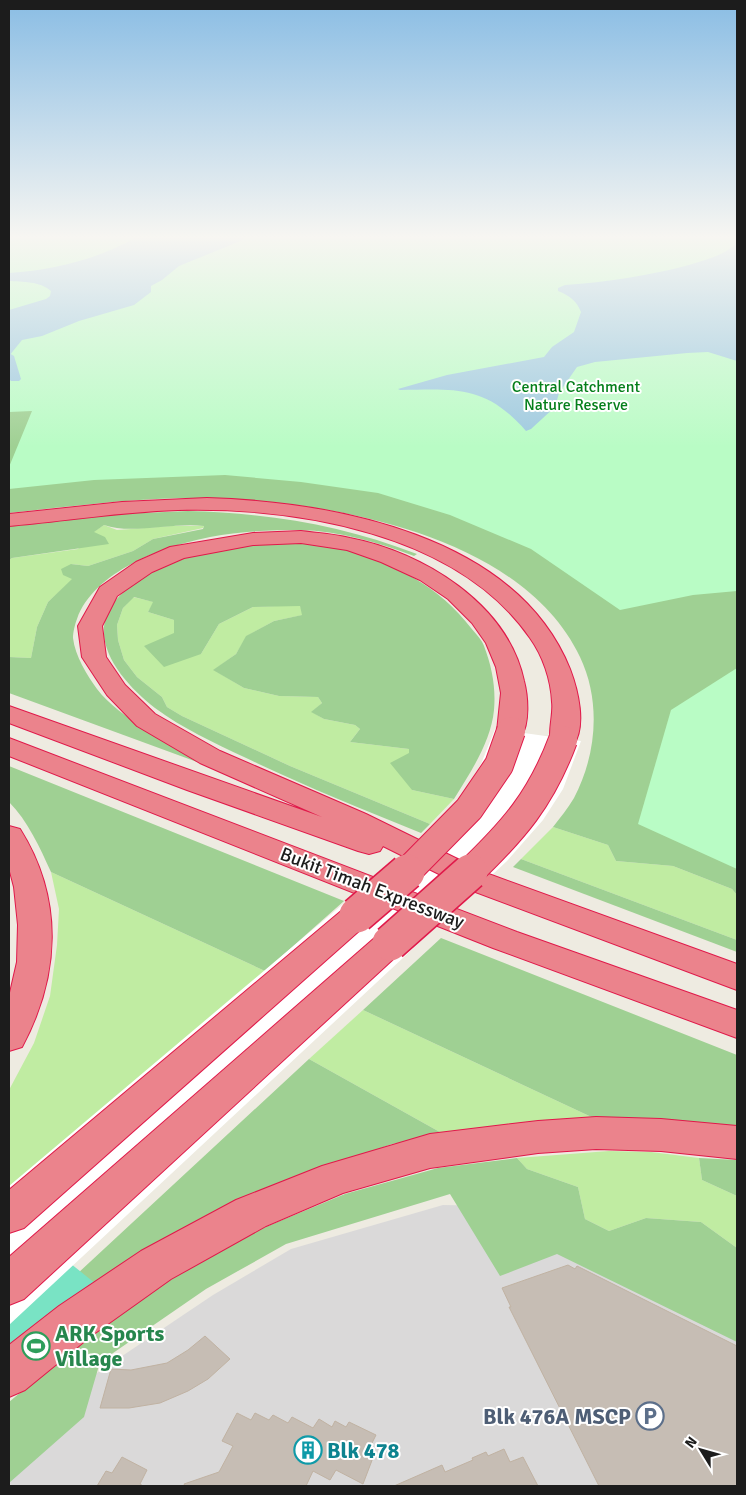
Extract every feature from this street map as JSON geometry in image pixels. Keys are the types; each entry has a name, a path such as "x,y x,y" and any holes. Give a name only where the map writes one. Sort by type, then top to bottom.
{"highway":[{"path":"9,520 101,509 179,504 235,506 318,516 376,529 403,538 450,558 485,579 528,617 552,653 564,690 566,714 563,740 548,777 534,801 480,863 9,1286"},
{"path":"9,1215 211,1043 415,865 469,810 499,765 511,731 514,693 509,667 498,642 480,618 456,594 428,576 389,557 350,544 301,537 253,539 178,552 144,566 108,592 90,626 94,657 116,690 146,720 210,757 356,821 474,879"},
{"name":"Bukit Timah Expressway","path":"9,714 197,784 474,879 737,978"},
{"name":"Bukit Timah Expressway","path":"9,746 504,940 737,1024"},
{"path":"9,836 26,874 32,898 35,939 31,982 9,1038"},
{"path":"9,1374 75,1321 156,1265 251,1212 336,1178 430,1151 538,1137 596,1133 661,1135 737,1143"}],"shaded area":[{"path":"443,1205 554,1207 737,1293 737,1486 9,1486 9,1443 73,1389 213,1295 291,1249"}],"green space":[{"name":"Central Catchment Nature Reserve","path":"9,308 737,308 737,591 693,595 620,610 531,549 450,515 378,493 301,482 225,475 94,480 9,489 9,467 32,411 9,412"},
{"path":"9,356 737,361 737,895 732,889 673,866 616,861 608,845 553,827 574,798 588,764 592,746 594,728 593,709 587,674 580,657 552,615 514,581 468,553 417,532 363,517 308,507 255,501 206,498 157,499 9,513"},
{"path":"188,511 247,514 305,522 361,535 417,554 414,556 372,542 344,535 315,531 244,532 192,541 152,554 114,574 98,587 86,602 77,619 73,636 76,652 89,678 119,711 208,766 9,693 9,657 31,658 37,627 48,602 72,579 63,575 61,569 71,564 88,566 133,551 153,539 203,529 204,526 127,529 104,525 94,532 105,537 109,544 12,558 9,560 9,526 118,514"},
{"path":"104,525 117,530 204,526 203,528 153,539 133,551 88,566 71,564 73,579 48,602 37,627 31,658 9,657 9,560 12,558 78,549 93,532"},
{"path":"289,543 338,547 363,554 398,569 415,578 445,601 459,614 482,642 494,686 492,722 479,757 454,799 412,790 390,763 409,753 409,749 350,742 360,729 355,725 324,719 311,712 322,703 318,697 279,696 244,688 213,670 236,654 246,636 274,621 302,615 300,606 253,607 219,624 201,654 164,667 144,646 174,633 174,620 148,612 153,602 134,597 123,608 117,625 118,640 124,660 137,677 162,697 167,707 182,716 290,766 430,824 421,833 288,777 187,729 143,698 121,674 112,660 106,645 104,630 107,616 115,601 138,580 166,564 212,549 243,544"},
{"path":"133,597 154,602 148,612 174,620 174,633 201,654 219,624 253,607 300,605 303,615 274,621 247,636 236,654 214,670 244,688 279,696 318,697 322,703 312,712 324,719 355,725 360,729 350,742 409,749 412,790 454,799 430,824 290,766 182,716 167,707 162,697 137,677 124,660 118,640 117,625 123,608"},
{"path":"737,668 737,869 638,824 671,710"},
{"path":"9,766 344,901 265,971 51,872 28,826 9,802"},
{"path":"553,827 608,845 616,861 673,866 732,889 737,895 737,940 521,859"},
{"path":"521,859 737,940 737,952 513,867"},
{"path":"51,872 265,971 9,1187 9,1090 34,1043 50,996 57,945 59,909"},
{"path":"441,938 737,1055 737,1135 677,1126 600,1121 363,1010"},
{"path":"363,1010 600,1121 447,1136 309,1059"},
{"path":"309,1059 447,1136 392,1144 250,1196 9,1337"},
{"path":"609,1151 651,1152 699,1158 702,1180 737,1196 737,1248 701,1222 646,1218 609,1231 585,1219 578,1187 527,1169 517,1158"},
{"path":"517,1158 527,1169 578,1187 585,1219 609,1231 646,1218 701,1222 737,1248 737,1342 557,1254 500,1276 450,1194 286,1244 206,1289 100,1362 84,1417 9,1483 9,1402 84,1340 171,1279 263,1228 345,1194 438,1168"},
{"path":"699,1158 737,1160 737,1196 702,1180"},
{"name":"ARK Sports Village","path":"35,1235 116,1300 9,1392 9,1257"}],"water":[{"path":"17,308 124,308 79,321 42,336 22,340 9,356 9,310"},
{"path":"579,308 737,308 737,361 708,352 595,362 577,367 559,393 555,407 531,429 526,431 497,405 469,393 454,390 398,389 447,375 544,357 552,347 574,332 581,312"}],"pier":[{"path":"495,729 581,741 563,789 543,820 507,861 9,1325 9,1186 426,834 460,798 481,764"}],"building":[{"name":"Blk 476A MSCP","path":"568,1265 575,1269 577,1266 737,1346 737,1486 599,1486 509,1307 511,1307 502,1288"},
{"path":"205,1336 230,1359 208,1379 188,1391 160,1403 129,1408 100,1408 111,1369 131,1370 167,1363 188,1350"},
{"name":"Blk 478","path":"237,1413 251,1420 255,1413 269,1420 273,1415 288,1423 292,1417 313,1428 319,1419 332,1427 335,1421 346,1427 349,1422 376,1435 368,1451 374,1455 363,1484 336,1470 330,1480 313,1471 306,1486 185,1486 184,1484 219,1472 233,1446 222,1441"},
{"path":"504,1449 510,1462 523,1457 538,1486 394,1486 442,1465 445,1472 486,1452 488,1456"},
{"path":"122,1457 147,1470 140,1484 143,1486 97,1486 106,1471 112,1473"}],"waterway":[{"path":"9,356 15,379"}],"place":[{"name":"ARK Sports Village","path":"36,1346"},
{"name":"Blk 476A MSCP","path":"650,1416"},
{"name":"Blk 478","path":"308,1450"}]}
